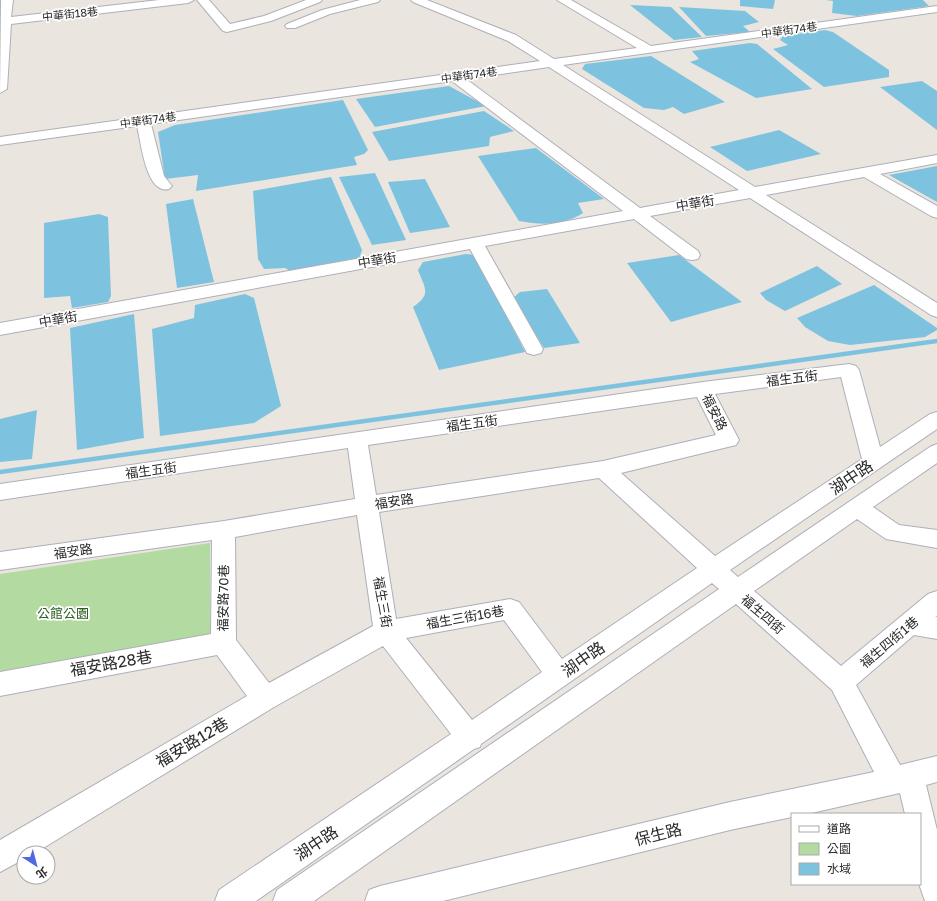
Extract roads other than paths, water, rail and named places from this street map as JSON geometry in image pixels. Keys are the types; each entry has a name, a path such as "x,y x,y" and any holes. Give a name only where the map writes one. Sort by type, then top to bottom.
{"street":[{"path":"0,89 3,22 7,0"},
{"name":"中華街18巷","path":"3,22 180,0"},
{"path":"203,0 227,28 267,19 316,0"},
{"path":"267,19 288,27 326,12 374,0"},
{"path":"417,0 502,33 937,311"},
{"path":"563,0 650,50"},
{"name":"中華街74巷","path":"0,141 937,9"},
{"path":"291,26 302,31 319,24"},
{"path":"455,77 692,255"},
{"path":"143,120 157,177 164,186"},
{"name":"中華街","path":"0,329 937,159"},
{"path":"868,172 937,213"},
{"path":"475,242 534,349"},
{"name":"福生五街","path":"0,492 703,389 849,370 874,462"},
{"name":"福安路","path":"0,561 224,530 368,505 603,469 729,440 703,389"},
{"name":"湖中路","path":"230,901 470,738 714,569 937,419"},
{"name":"福生三街","path":"357,440 386,631 470,738"},
{"name":"湖中路","path":"288,901 937,452"},
{"name":"福生四街","path":"603,469 736,590 841,682 902,779 919,813"},
{"path":"856,508 894,533 937,539"},
{"name":"福安路70巷","path":"224,530 223,643 265,699"},
{"name":"福生四街1巷","path":"841,682 937,601"},
{"name":"福生三街16巷","path":"386,631 510,609 560,676"},
{"path":"910,624 937,628"},
{"name":"福安路12巷","path":"0,856 265,699 386,631"},
{"name":"福安路28巷","path":"0,684 223,643"},
{"name":"保生路","path":"399,899 730,816 902,779 937,769"},
{"path":"921,824 936,886"}],"water":[{"path":"740,0 775,0 773,9 740,6"},
{"path":"826,0 923,0 929,6 857,16 832,13 833,1"},
{"path":"630,5 671,7 702,37 674,40"},
{"path":"679,7 745,11 759,22 743,26 750,32 706,36"},
{"path":"825,30 833,32 889,70 889,77 824,87 773,49 788,45 780,40 783,36"},
{"path":"750,43 757,44 812,89 756,98 690,62 699,59 692,51"},
{"path":"651,56 725,102 684,114 673,107 664,110 644,108 582,69 585,64"},
{"path":"922,81 937,91 937,130 880,87"},
{"path":"449,86 486,106 375,127 356,99"},
{"path":"343,100 368,150 364,154 354,157 357,165 196,191 198,175 165,179 158,132 175,125"},
{"path":"484,111 514,131 490,137 489,146 389,161 372,132"},
{"path":"779,130 821,154 747,171 710,147"},
{"path":"536,148 604,199 578,203 583,213 568,220 544,224 519,221 478,156"},
{"path":"937,166 937,202 889,175"},
{"path":"375,173 406,240 372,245 339,177"},
{"path":"331,177 362,250 359,259 292,272 285,268 264,269 258,259 253,191"},
{"path":"425,179 450,227 410,233 388,182"},
{"path":"193,199 214,282 177,288 166,204"},
{"path":"99,214 108,217 111,296 108,302 72,308 70,296 44,298 44,223"},
{"path":"466,254 475,255 525,352 439,370 413,307 425,295 425,287 418,270 423,262"},
{"path":"679,255 742,302 671,322 627,263"},
{"path":"817,266 842,284 785,311 766,300 760,293"},
{"path":"874,285 937,328 937,330 925,337 850,345 828,341 805,327 797,318"},
{"path":"547,289 580,343 544,348 513,298 520,292"},
{"path":"245,294 254,298 281,406 254,423 160,436 152,329 194,318 195,305"},
{"path":"134,314 144,438 77,450 70,328"},
{"path":"37,410 32,459 0,462 0,419"}],"waterway":[{"path":"0,472 937,341"}],"park label":[{"name":"公館公園","path":"63,613"}]}
